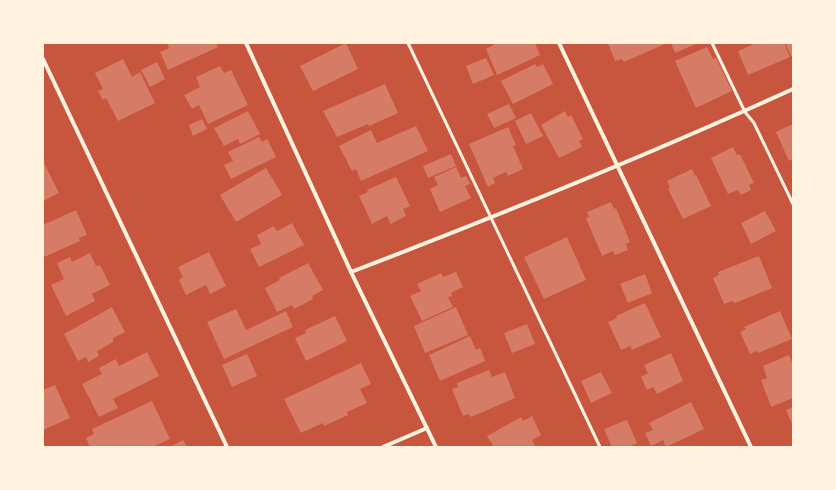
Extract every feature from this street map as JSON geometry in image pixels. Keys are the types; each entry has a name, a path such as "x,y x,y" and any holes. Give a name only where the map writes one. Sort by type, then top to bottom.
{"street":[{"path":"246,43 351,272 436,447"},
{"path":"559,43 751,447"},
{"path":"43,59 227,447"},
{"path":"351,272 492,219 618,167 745,112 793,89"},
{"path":"383,447 427,428"}],"lane":[{"path":"408,43 600,447"},
{"path":"712,43 745,112 754,123 793,204"}],"building":[{"path":"167,43 216,43 218,47 168,70 160,52 169,48"},
{"path":"346,43 358,69 313,91 300,66"},
{"path":"497,43 535,43 540,55 497,75 486,49"},
{"path":"608,43 667,43 624,62 622,59 615,61"},
{"path":"671,43 698,43 675,53"},
{"path":"756,43 784,43 790,57 748,75 738,51"},
{"path":"785,43 793,43 793,56 791,56"},
{"path":"707,47 713,59 716,58 732,91 696,108 675,61"},
{"path":"486,58 494,75 473,84 466,66"},
{"path":"123,59 132,77 140,72 155,103 118,121 106,98 103,100 98,91 103,89 95,73"},
{"path":"157,62 165,79 150,87 141,70"},
{"path":"535,64 537,67 543,64 553,84 513,104 501,81"},
{"path":"220,66 224,73 231,70 248,105 208,124 199,105 192,109 184,95 200,87 196,77"},
{"path":"385,84 398,113 369,126 368,124 337,137 323,111"},
{"path":"509,104 516,118 494,128 487,114"},
{"path":"248,111 260,134 240,144 238,139 224,146 214,128"},
{"path":"565,111 568,117 571,115 583,139 579,141 582,147 559,158 541,125"},
{"path":"531,113 543,136 526,144 515,121"},
{"path":"202,119 207,129 193,136 189,125"},
{"path":"793,124 793,159 789,161 776,132"},
{"path":"416,126 428,151 361,181 356,169 352,171 339,146 371,130 377,143"},
{"path":"508,127 516,145 513,146 523,169 508,176 506,172 493,178 495,183 488,187 469,144"},
{"path":"259,137 262,142 267,139 276,157 231,179 224,165 233,161 228,152"},
{"path":"733,147 737,155 740,154 754,183 749,185 751,190 741,195 738,190 728,194 711,158"},
{"path":"451,154 456,166 428,178 423,166"},
{"path":"44,163 59,193 43,201 43,164"},
{"path":"456,167 461,178 466,176 470,184 465,186 471,198 440,212 430,189 438,185 434,177"},
{"path":"266,168 282,195 236,222 220,195"},
{"path":"692,169 711,206 683,219 668,189 670,188 667,181"},
{"path":"396,177 410,206 403,209 406,216 391,224 387,216 372,224 359,196 368,192 367,190"},
{"path":"611,202 614,209 616,208 630,242 626,244 628,250 615,255 613,251 602,256 586,218 589,217 587,212"},
{"path":"76,210 87,235 79,238 80,241 44,257 43,225"},
{"path":"765,211 776,231 751,244 741,223"},
{"path":"292,223 304,245 259,267 250,249 261,244 257,235 274,226 277,231"},
{"path":"567,237 586,280 544,299 524,257"},
{"path":"209,252 226,286 210,294 206,285 186,295 179,280 183,277 178,267"},
{"path":"90,253 96,266 100,265 110,285 92,294 95,301 66,316 51,285 64,279 57,263 70,257 72,262"},
{"path":"759,256 772,288 735,303 732,301 724,304 713,278 719,275 718,272"},
{"path":"308,263 323,290 312,296 313,299 294,309 292,305 277,312 265,288 280,280 279,278"},
{"path":"456,272 463,287 451,293 452,296 448,297 453,307 422,321 410,296 421,291 417,284 441,273 443,277"},
{"path":"645,274 652,293 628,303 620,284"},
{"path":"645,303 661,337 632,350 630,346 621,350 608,322 617,318 616,316"},
{"path":"112,307 125,332 113,338 113,342 97,351 99,356 88,362 86,357 78,361 64,334"},
{"path":"456,307 468,335 425,353 414,326"},
{"path":"236,309 246,330 286,311 293,327 224,359 207,322"},
{"path":"780,311 792,339 758,353 757,351 750,354 740,332 746,329 744,327"},
{"path":"335,316 347,341 306,361 295,338 306,333 305,330"},
{"path":"527,324 535,344 512,353 504,333"},
{"path":"470,336 476,350 480,348 485,361 440,381 429,355"},
{"path":"147,352 159,376 113,399 118,408 99,417 82,384 102,374 99,368 116,359 119,366"},
{"path":"671,353 683,381 657,394 653,387 647,390 641,377 648,373 644,365"},
{"path":"247,354 257,376 232,387 222,365"},
{"path":"789,355 793,365 793,398 771,407 761,380 767,378 763,366"},
{"path":"361,363 371,384 360,389 367,403 347,412 348,415 324,426 323,423 301,433 284,399"},
{"path":"489,370 492,377 505,372 515,398 471,417 469,414 463,416 452,389 458,387 457,383"},
{"path":"601,372 612,393 591,403 581,381"},
{"path":"55,385 70,418 43,430 43,390"},
{"path":"152,401 170,439 152,447 90,447 86,438 94,434 92,429"},
{"path":"691,402 704,429 666,447 663,440 651,446 645,433 653,430 649,423"},
{"path":"793,407 793,426 786,410"},
{"path":"532,416 541,435 532,440 535,445 532,447 494,447 487,436 521,417 523,421"},
{"path":"627,420 637,443 628,447 612,447 604,429"},
{"path":"183,440 187,447 170,447"}]}
